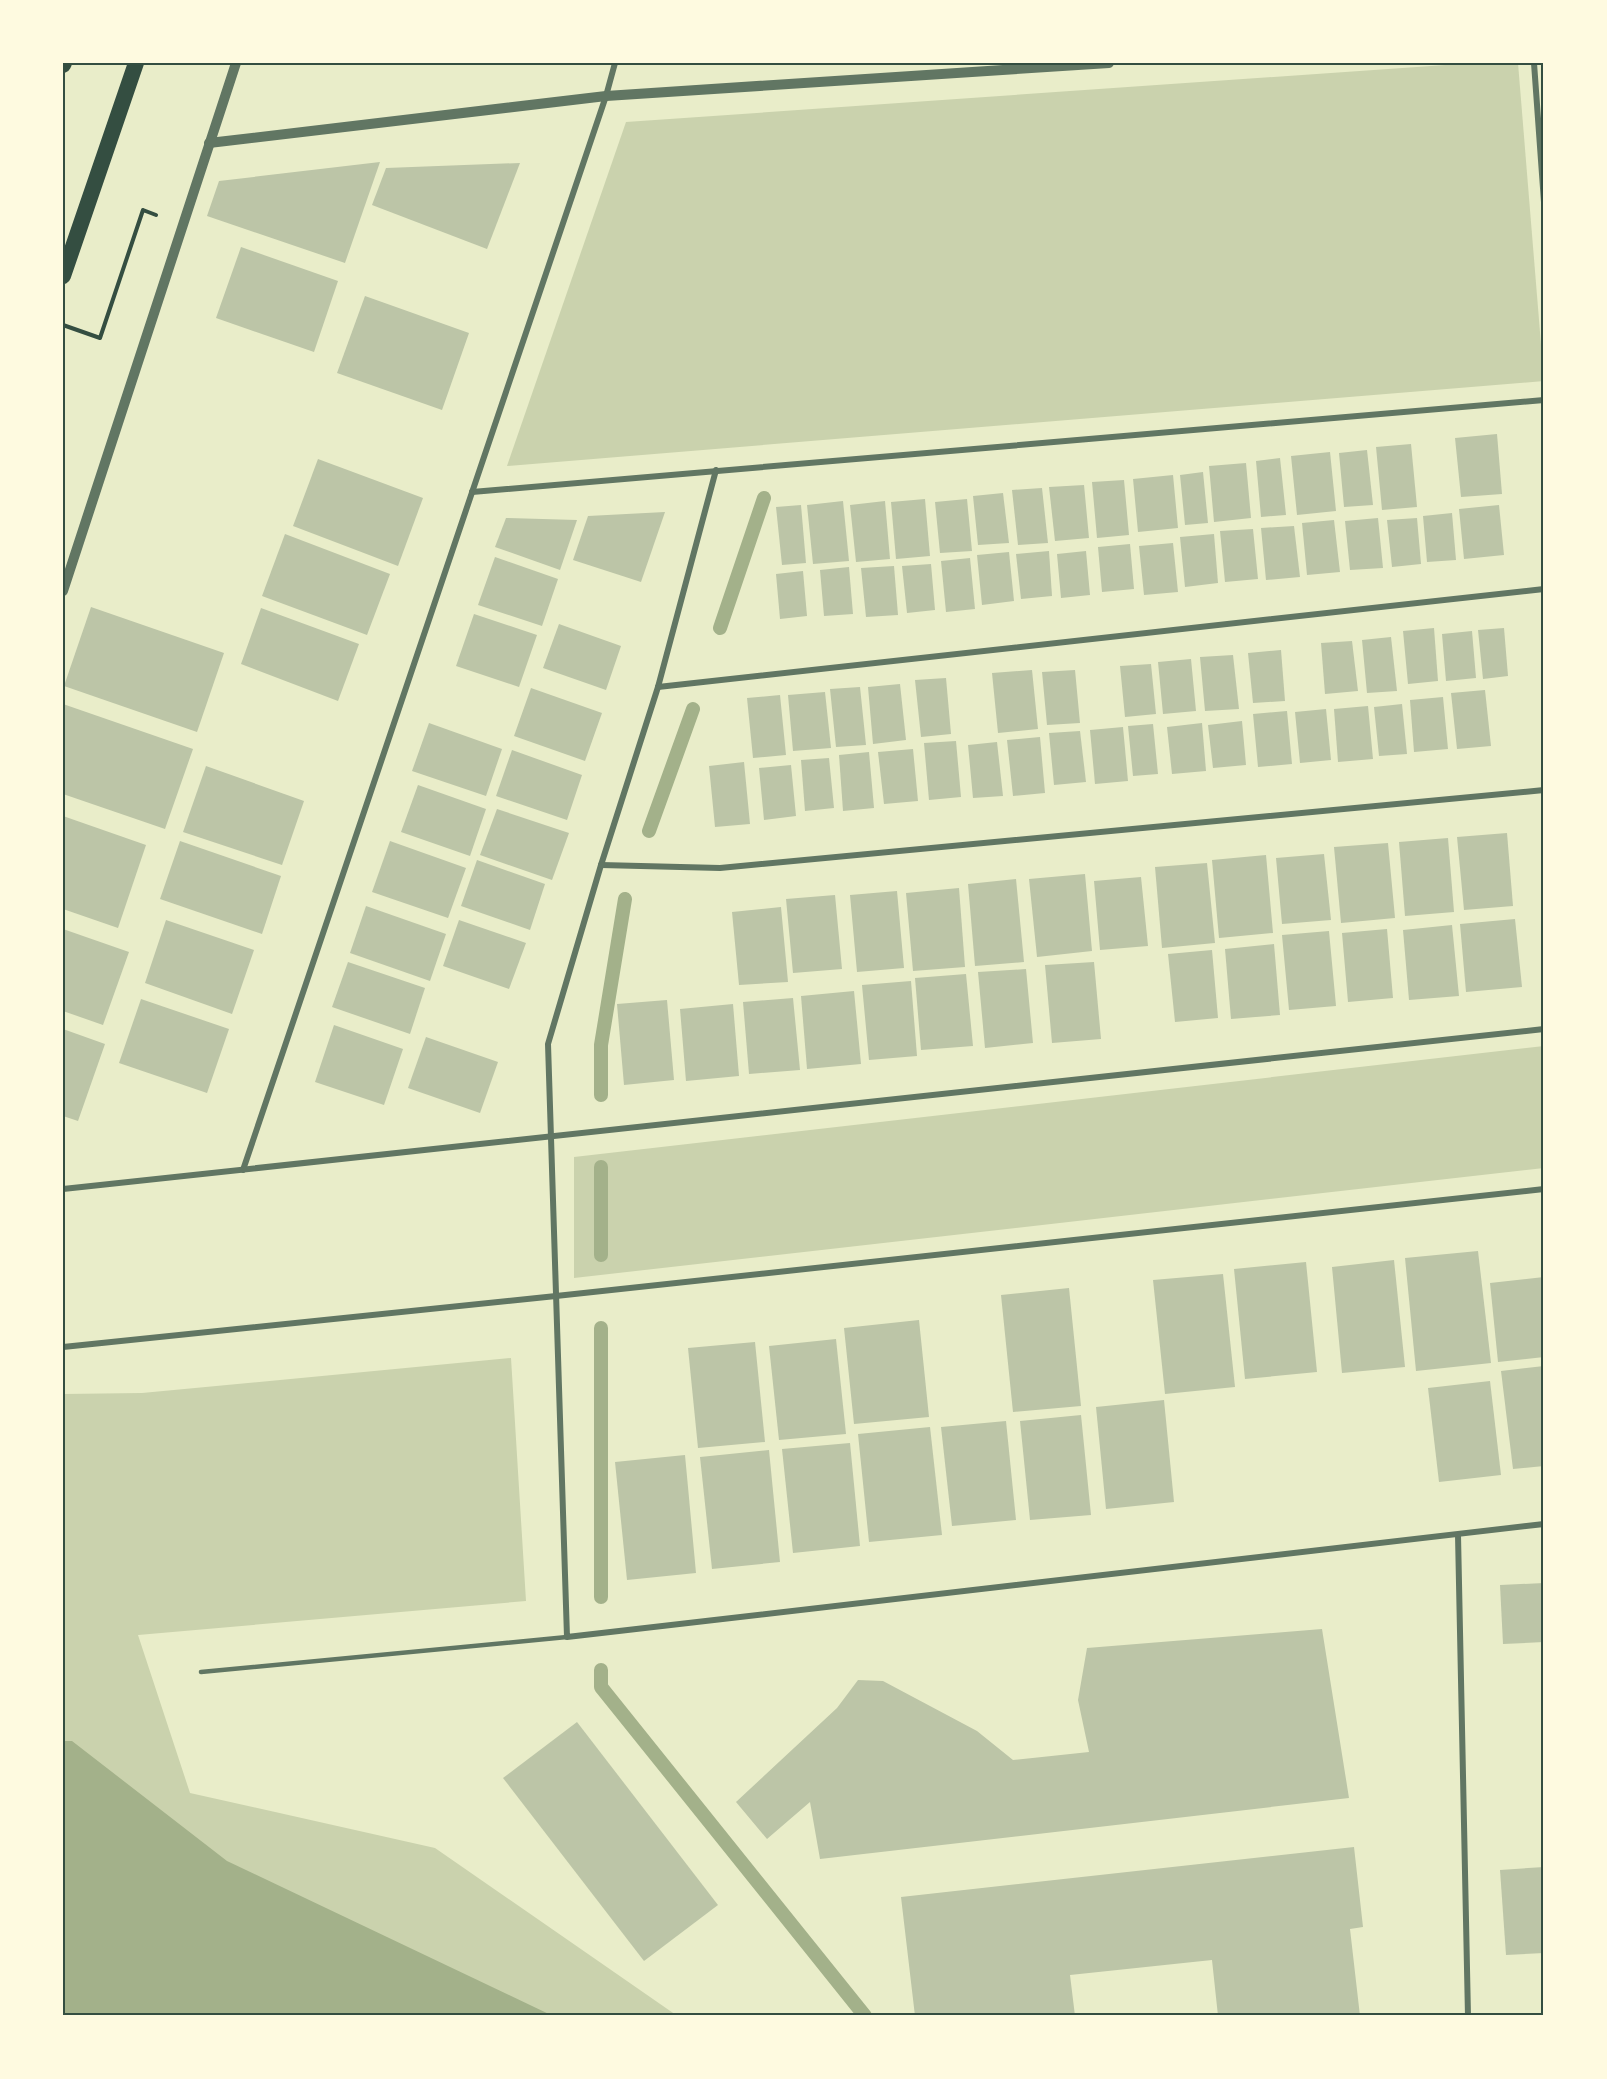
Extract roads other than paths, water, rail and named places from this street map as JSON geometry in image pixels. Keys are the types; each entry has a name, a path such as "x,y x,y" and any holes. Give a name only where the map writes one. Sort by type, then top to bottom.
{"highway":[{"path":"63,276 136,63"}],"street":[{"path":"63,591 236,63"},
{"path":"243,1170 606,96 615,63"},
{"path":"209,143 606,96 1108,63"},
{"path":"1534,63 1544,202"},
{"path":"472,492 1544,400"},
{"path":"716,470 658,687 548,1044 567,1637 1544,1524"},
{"path":"658,687 1544,589"},
{"path":"601,866 720,868 1544,790"},
{"path":"63,1189 1544,1029"},
{"path":"63,1347 1544,1190"},
{"path":"1458,1535 1468,2016"}],"lane":[{"path":"201,1672 567,1637"}],"waterway":[{"path":"720,628 764,498"},
{"path":"649,831 693,709"},
{"path":"601,1095 601,1045 625,899"},
{"path":"601,1167 601,1255"},
{"path":"601,1328 601,1597"},
{"path":"601,1670 601,1687 865,2016"}]}
